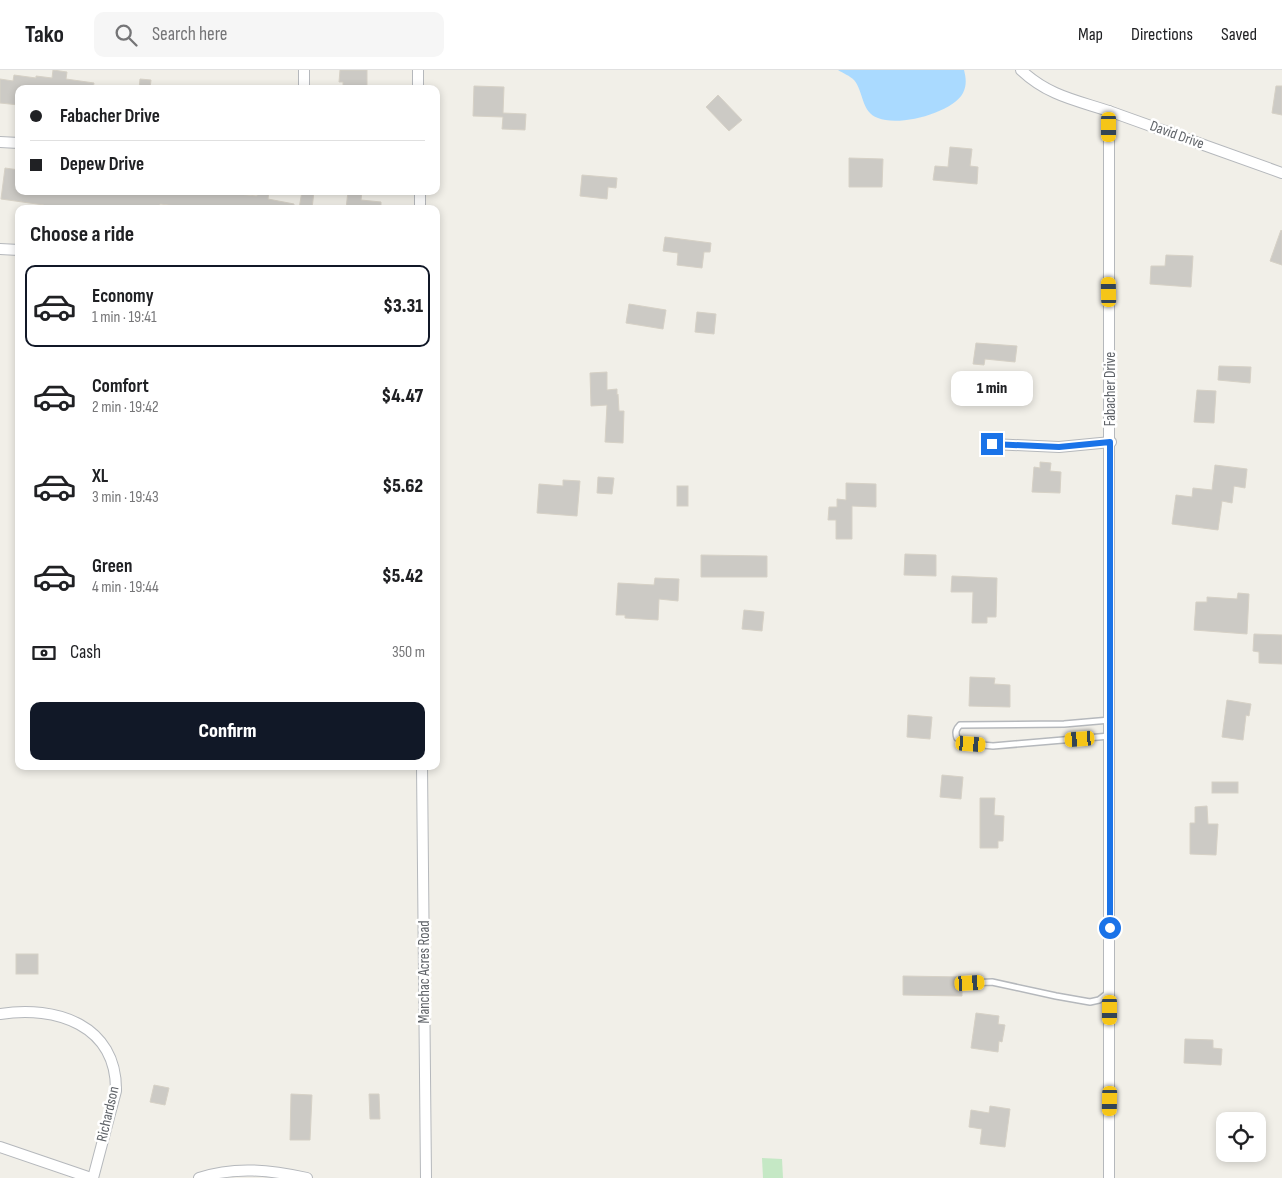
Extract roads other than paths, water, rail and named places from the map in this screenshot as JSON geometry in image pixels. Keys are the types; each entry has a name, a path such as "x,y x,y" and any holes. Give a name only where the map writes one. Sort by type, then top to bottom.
{"street":[{"path":"304,70 304,85"},
{"path":"418,70 418,85"},
{"name":"David Drive","path":"1021,70 1041,86 1070,100 1110,111 1282,173"},
{"name":"Fabacher Drive","path":"1109,1178 1110,111"},
{"path":"0,142 15,143"},
{"path":"0,250 15,250"},
{"path":"992,444 1059,447 1110,442"},
{"name":"Manchac Acres Road","path":"422,770 426,1178"},
{"name":"Richardson","path":"0,1014 32,1011 64,1018 90,1032 106,1049 113,1064 116,1091 92,1178"},
{"path":"0,1148 92,1178"},
{"path":"199,1178 229,1170 264,1170 306,1178"}],"lane":[{"path":"1110,720 1064,724 960,725 957,728 956,734 957,738 971,744 993,746 1110,736"},
{"path":"970,983 992,982 1090,1002 1099,1000 1110,991"}],"water":[{"path":"838,70 964,70 966,84 963,93 948,107 911,119 887,120 878,118 868,111 854,80"}]}
